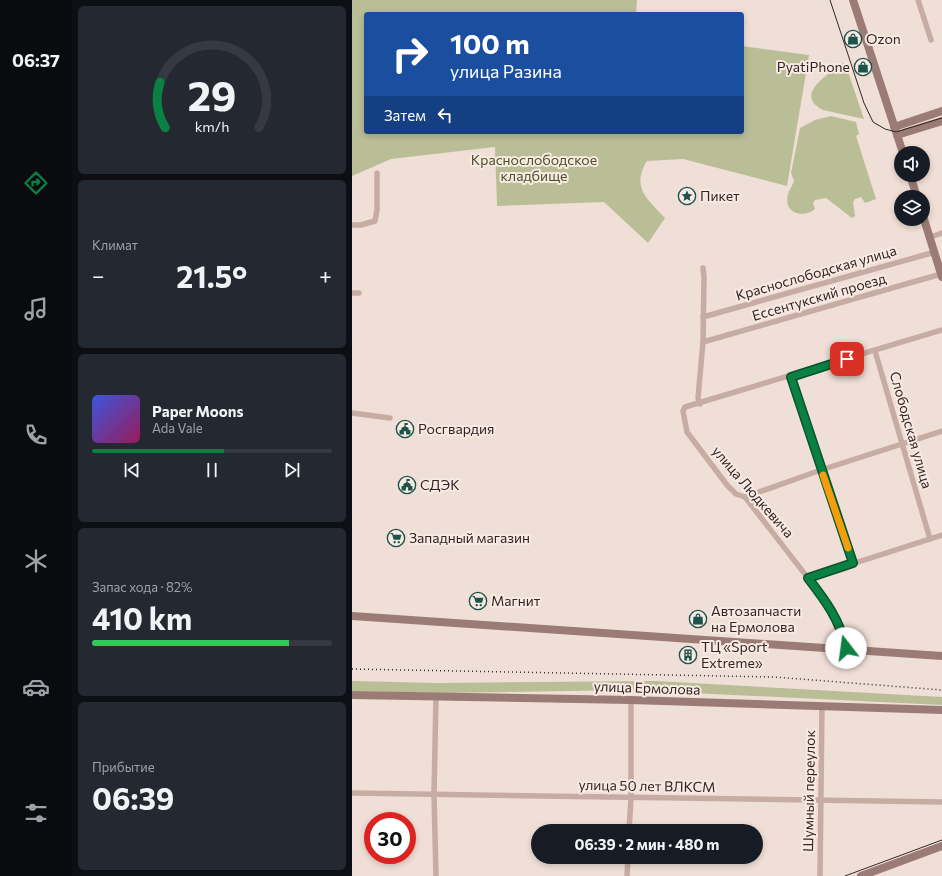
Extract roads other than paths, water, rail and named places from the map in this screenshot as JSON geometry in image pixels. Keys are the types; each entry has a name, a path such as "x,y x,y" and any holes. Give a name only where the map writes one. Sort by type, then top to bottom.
{"street":[{"path":"853,0 901,146"},
{"path":"918,0 931,40"},
{"path":"894,127 942,111"},
{"path":"897,135 942,121"},
{"path":"352,225 361,225 375,221 378,210 378,173"},
{"path":"926,226 942,275"},
{"path":"930,237 942,233"},
{"name":"Краснослободская улица","path":"703,317 935,252"},
{"path":"703,268 703,342 698,398 700,404 942,330"},
{"name":"Ессентукский проезд","path":"703,342 942,275"},
{"path":"352,293 359,293"},
{"name":"Слободская улица","path":"875,351 930,539"},
{"path":"791,377 853,563"},
{"name":"улица Людкевича","path":"700,404 685,407 683,411 687,432 727,485 736,494 745,497 832,609 843,633 846,648"},
{"path":"352,413 390,418"},
{"path":"745,497 821,470 942,431"},
{"path":"808,578 942,535"},
{"path":"352,616 846,648 942,656"},
{"path":"927,654 942,649"},
{"name":"улица Ермолова","path":"352,695 631,700 942,710"},
{"path":"436,696 434,795 436,876"},
{"path":"630,824 632,798 631,700"},
{"name":"Шумный переулок","path":"820,876 822,706"},
{"name":"улица 50 лет ВЛКСМ","path":"352,793 942,802"},
{"path":"861,876 942,846"},
{"path":"627,876 628,864"}],"tram line":[{"path":"830,0 864,103 873,122 885,129 896,132 942,118"},
{"path":"845,876 942,840"}],"railway":[{"path":"352,669 774,677 942,690"}],"place":[{"name":"Ozon","path":"853,39"},
{"name":"PyatiPhone","path":"863,67"},
{"name":"Пикет","path":"687,196"},
{"name":"Росгвардия","path":"405,429"},
{"name":"СДЭК","path":"407,485"},
{"name":"Западный магазин","path":"396,538"},
{"name":"Магнит","path":"478,601"},
{"name":"Автозапчасти на Ермолова","path":"698,619"},
{"name":"ТЦ «Sport Extreme»","path":"688,655"}],"park label":[{"name":"Краснослободское кладбище","path":"534,168"}]}
